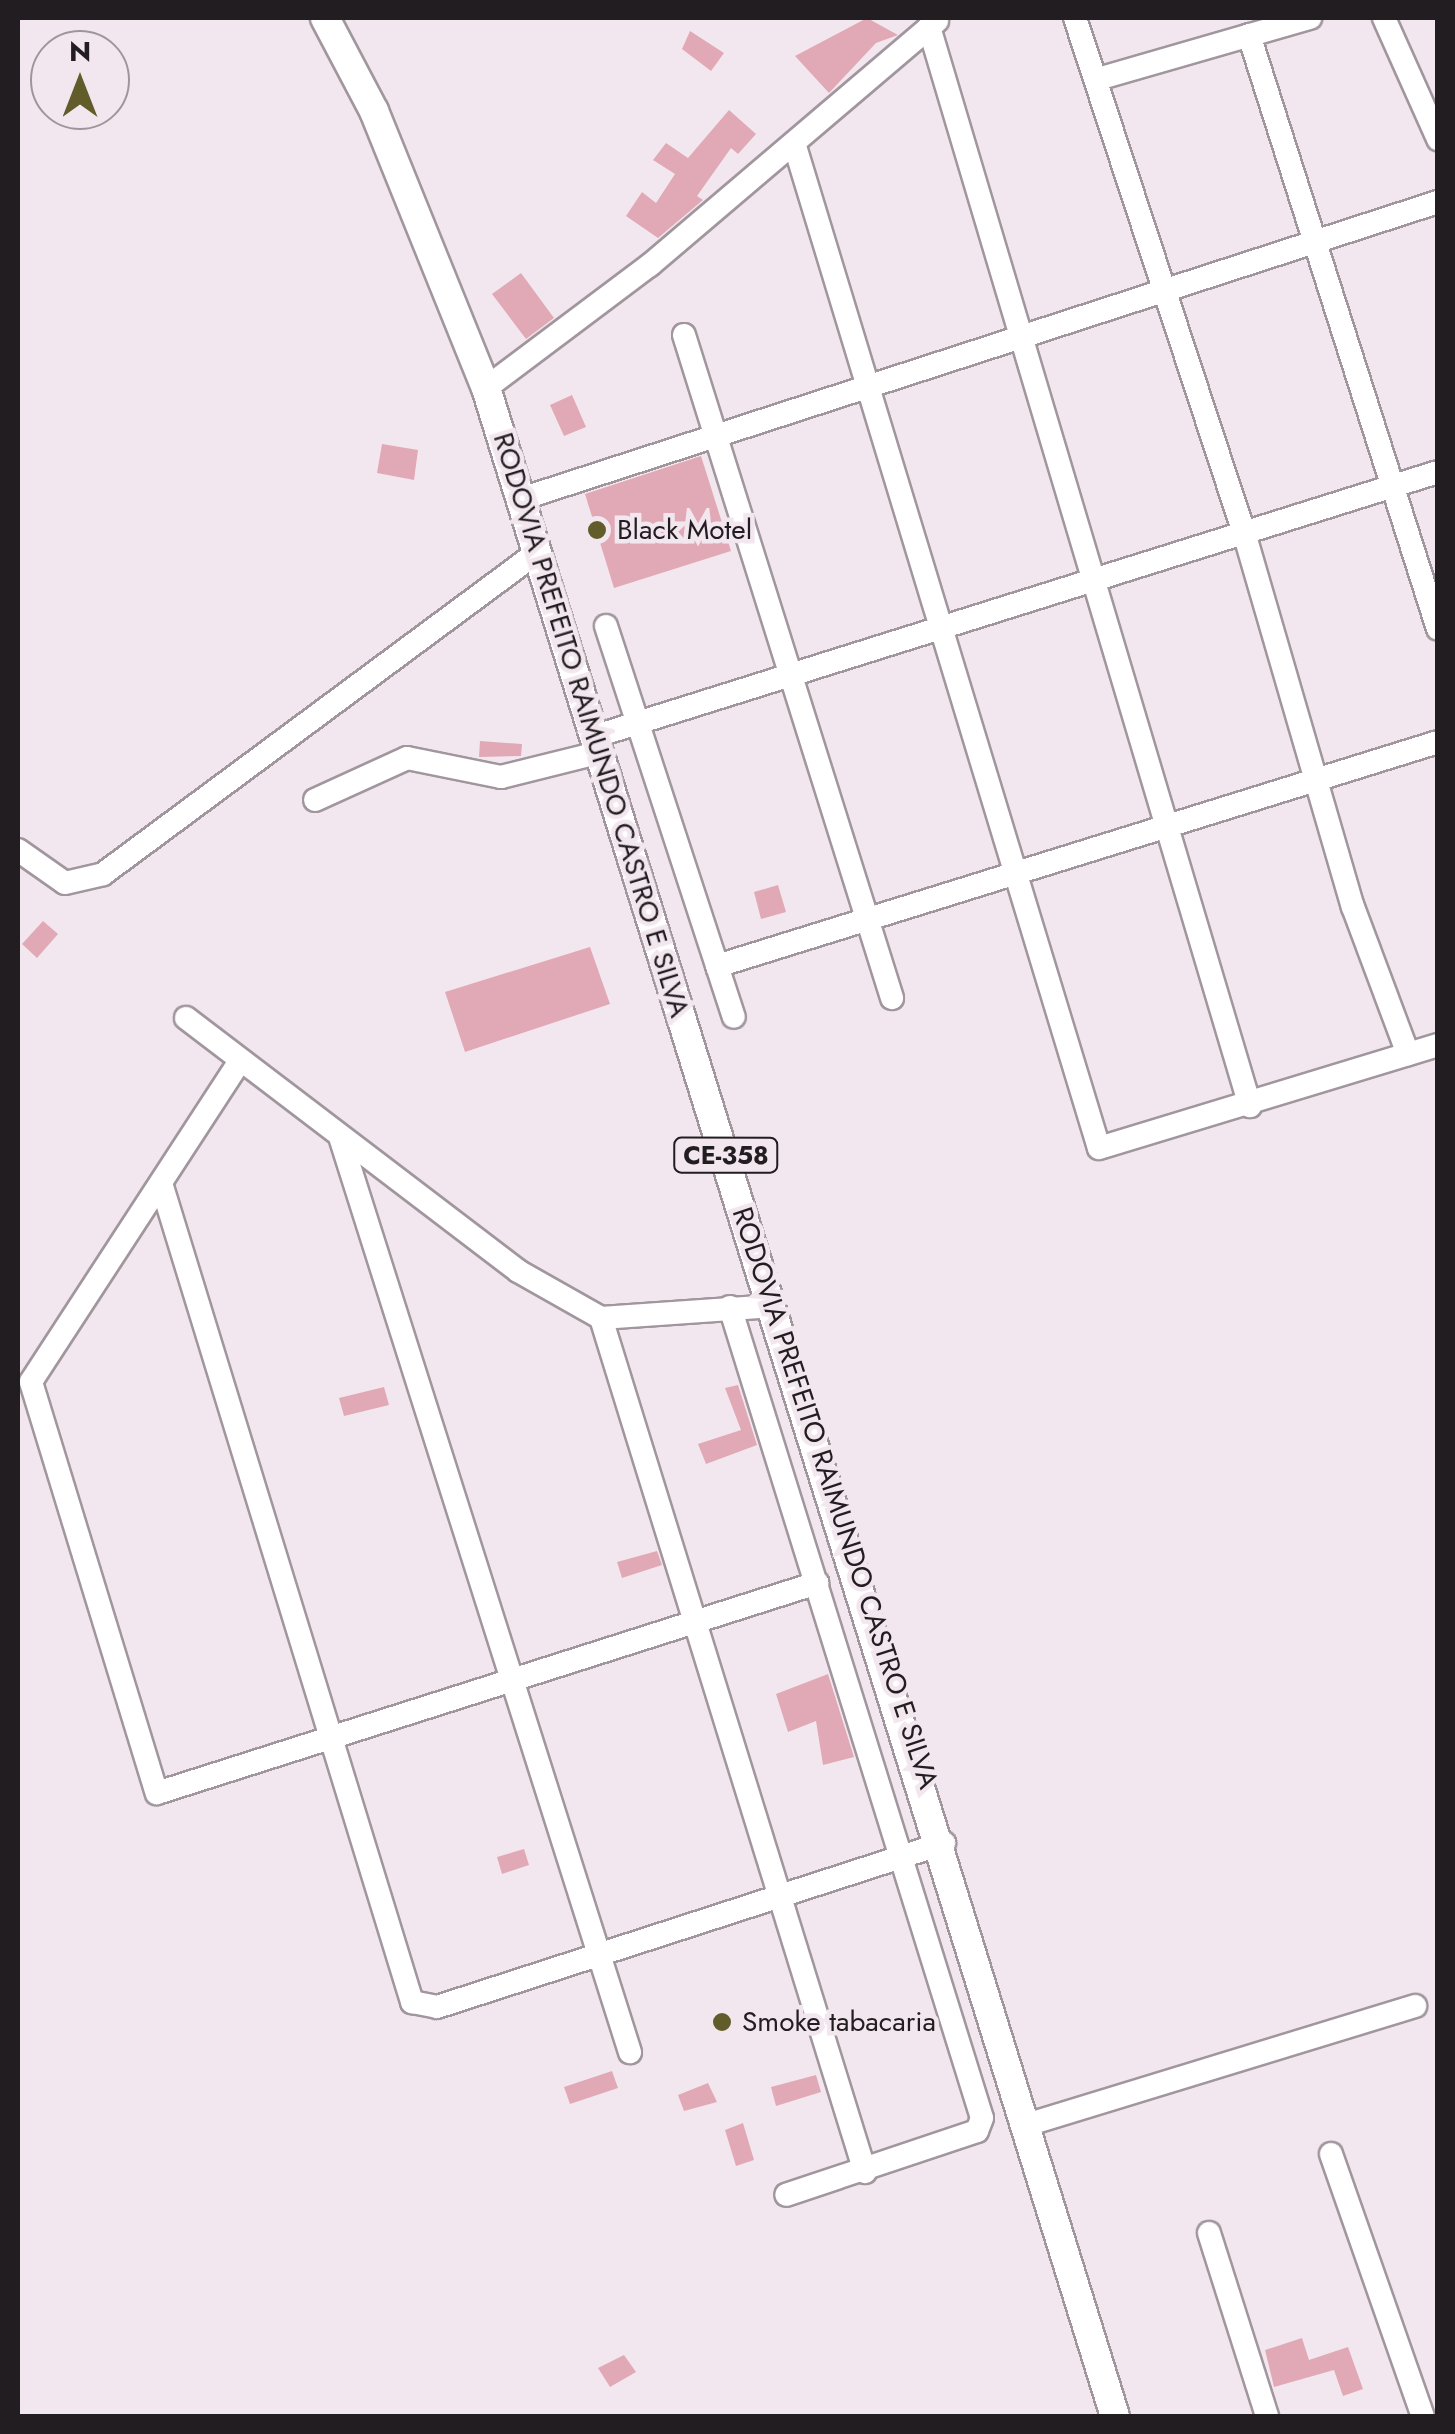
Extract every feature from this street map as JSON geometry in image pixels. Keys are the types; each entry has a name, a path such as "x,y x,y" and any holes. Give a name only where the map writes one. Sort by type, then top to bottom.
{"main road":[{"name":"RODOVIA PREFEITO RAIMUNDO CASTRO E SILVA","path":"325,18 374,111 486,388 535,554 944,1843 1082,2308"},
{"name":"CE-358","path":"1082,2308 1099,2416"},
{"name":"CE-358","path":"1082,2308 1115,2416"}],"street":[{"path":"1075,18 1098,78 1245,536 1320,778 1353,907 1408,1054"},
{"path":"1098,78 1310,18"},
{"path":"1384,18 1438,139"},
{"path":"486,388 794,143 935,22 1019,332 1250,1106"},
{"path":"1248,35 1319,242 1438,628"},
{"path":"794,143 863,382 1100,1148 1250,1106 1438,1045"},
{"path":"521,499 863,382 1438,202"},
{"path":"684,336 786,673 892,998"},
{"path":"314,800 407,758 502,777 598,744 638,719 1245,536 1438,472"},
{"path":"18,850 65,883 103,874 535,554"},
{"path":"606,626 734,1017"},
{"path":"717,966 1438,742"},
{"path":"186,1018 238,1064 518,1271 601,1318 774,1306"},
{"path":"238,1064 35,1367 35,1418 157,1793 332,1742 817,1583"},
{"path":"341,1140 516,1682 630,2052"},
{"path":"160,1183 412,2002 437,2008 602,1957 902,1853 944,1843"},
{"path":"730,1307 982,2118 977,2131 865,2172 786,2194"},
{"path":"601,1318 699,1622 865,2172"},
{"path":"1026,2126 1415,2006"},
{"path":"1332,2154 1423,2416"},
{"path":"1209,2232 1267,2416"}],"building":[{"path":"867,18 898,35 876,43 829,93 795,56"},
{"path":"690,31 724,53 711,71 682,49"},
{"path":"729,110 756,134 738,154 731,148 697,196 703,200 658,238 626,216 642,192 656,203 675,174 653,160 666,143 688,158"},
{"path":"521,273 554,318 526,339 492,294"},
{"path":"572,395 586,427 564,436 550,405"},
{"path":"382,444 418,450 414,480 377,473"},
{"name":"Black Motel","path":"701,456 731,551 614,588 585,494"},
{"path":"480,741 522,744 521,756 479,757"},
{"path":"778,885 786,912 761,919 754,892"},
{"path":"43,921 58,934 37,958 22,944"},
{"path":"590,947 610,1004 465,1052 445,992"},
{"path":"738,1385 757,1445 706,1464 698,1444 741,1430 725,1388"},
{"path":"384,1387 389,1405 344,1416 339,1398"},
{"path":"657,1551 662,1565 622,1578 617,1562"},
{"path":"828,1674 854,1757 823,1765 816,1721 788,1732 776,1694"},
{"path":"524,1849 529,1865 502,1874 497,1857"},
{"path":"612,2071 618,2088 570,2104 564,2087"},
{"path":"816,2075 821,2092 776,2106 771,2087"},
{"path":"708,2083 717,2102 684,2111 678,2095"},
{"path":"743,2123 754,2160 736,2166 725,2130"},
{"path":"1302,2338 1309,2360 1348,2347 1363,2389 1343,2396 1334,2370 1274,2387 1265,2350"},
{"path":"624,2355 636,2372 610,2387 598,2368"}],"place":[{"name":"Black Motel","path":"597,530"},
{"name":"Smoke tabacaria","path":"722,2022"}]}
